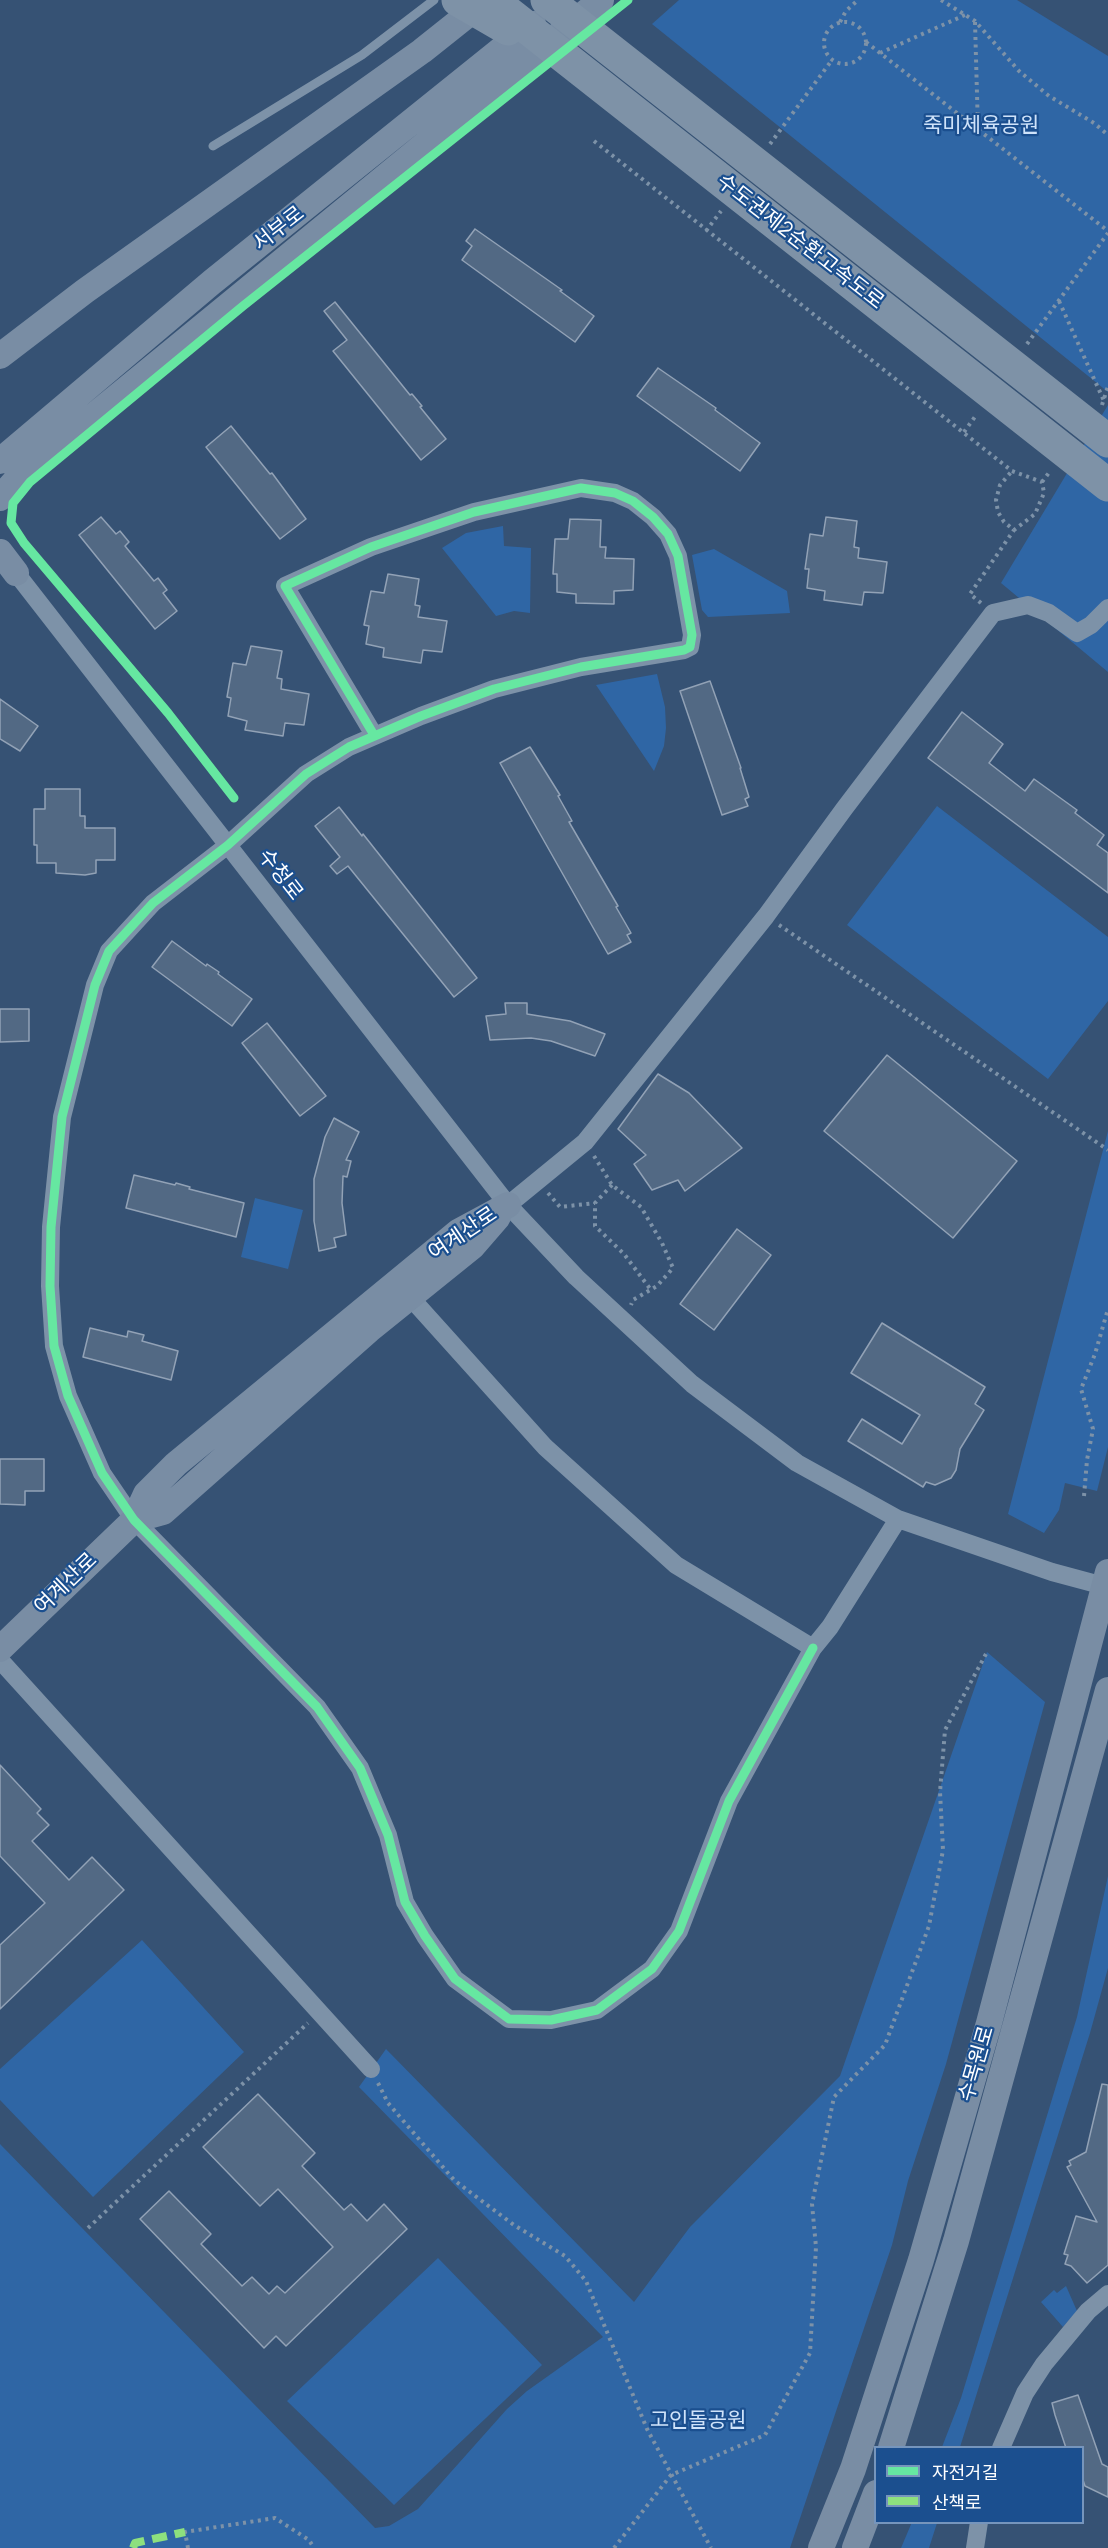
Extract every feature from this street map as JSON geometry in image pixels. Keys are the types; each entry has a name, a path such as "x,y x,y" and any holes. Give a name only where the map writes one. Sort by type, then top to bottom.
{"highway":[{"path":"458,0 585,72"},
{"name":"수도권제2순환고속도로","path":"492,0 1108,485"},
{"name":"수도권제2순환고속도로","path":"547,0 1108,441"}],"street":[{"path":"0,356 85,291 422,51 486,0"},
{"name":"서부로","path":"0,461 177,310 562,0"},
{"path":"0,498 18,478 601,0"},
{"path":"374,735 285,586 371,547 474,512 581,488 615,493 633,501 653,517 668,534 678,556 692,635 690,647 684,650 581,667 494,689 374,735 349,747 306,774 228,846 153,903 109,951 95,985 62,1117 51,1227 50,1286 54,1346 70,1404 102,1473 134,1520 317,1707 360,1768 388,1836 405,1902 425,1936 455,1978 509,2019 551,2019 597,2010 652,1969 679,1931 729,1801 813,1647 830,1627 898,1519"},
{"path":"0,552 16,573"},
{"name":"수청로","path":"16,573 508,1205 576,1277 692,1384 796,1462 898,1519 1052,1572 1107,1581"},
{"path":"508,1205 585,1142 766,916 993,613 1028,605 1049,613 1077,633 1092,625 1108,608"},
{"name":"여계산로","path":"134,1520 163,1512 410,1297 472,1247 508,1205"},
{"name":"여계산로","path":"0,1649 134,1520 146,1494 176,1464 458,1232 508,1205"},
{"path":"410,1297 544,1447 675,1566 813,1647"},
{"name":"수목원로","path":"821,2548 853,2469 928,2237 996,2000 1107,1581"},
{"path":"0,1660 371,2069"},
{"name":"수목원로","path":"892,2446 956,2241 1108,1690"},
{"path":"1002,2446 1025,2394 1044,2364 1088,2311 1108,2294"},
{"path":"855,2548 874,2498"},
{"path":"975,2548 979,2524"}],"lane":[{"path":"213,146 362,55 434,0"}],"path":[{"path":"840,22 846,11 858,0"},
{"path":"941,0 975,21 1019,71 1049,96 1094,123 1108,135"},
{"path":"880,53 966,14"},
{"path":"975,21 978,130"},
{"path":"840,22 855,24 864,35 866,42 858,60 845,64 832,60 824,49 825,36 834,25 840,22"},
{"path":"866,42 1108,232 1025,348"},
{"path":"594,141 1012,471 1042,482 1044,493 1035,514 1014,530 970,594 993,613"},
{"path":"1059,301 1105,402"},
{"path":"964,432 977,413"},
{"path":"1012,471 1000,485 996,500 998,512 1004,522 1014,530"},
{"path":"766,916 1108,1150"},
{"path":"585,1142 612,1185 641,1207 662,1243 673,1268 657,1286 633,1300 628,1313"},
{"path":"536,1180 560,1207 596,1203"},
{"path":"612,1185 596,1203 595,1226 624,1254 651,1290"},
{"path":"1084,1496 1087,1460 1093,1429 1081,1389 1095,1354 1108,1309"},
{"path":"614,2548 671,2475 765,2435 810,2353 816,2247 812,2204 834,2097 885,2045 929,1926 943,1850 940,1792 945,1730 987,1652"},
{"path":"88,2228 319,2013"},
{"path":"371,2069 388,2103 454,2180 514,2225 566,2256 586,2281 647,2429 711,2548"},
{"path":"188,2548 185,2532 275,2518 309,2540 314,2548"}],"green space":[{"name":"죽미체육공원","path":"679,0 1017,0 1108,56 1108,392 652,24"},
{"path":"1108,405 1108,672 1001,583"},
{"path":"503,526 504,546 531,548 530,613 514,611 496,616 442,548 466,533"},
{"path":"714,549 787,591 790,613 708,617 702,610 692,555"},
{"path":"657,674 665,707 666,728 664,746 654,771 596,685"},
{"path":"937,806 1108,937 1108,1001 1048,1079 847,925"},
{"path":"1108,1131 1108,1447 1097,1491 1065,1483 1059,1510 1044,1533 1008,1514"},
{"path":"255,1198 303,1210 288,1269 241,1257"},
{"name":"고인돌공원","path":"987,1652 1045,1702 946,2064 908,2181 892,2245 790,2548 0,2548 0,2144 375,2528 389,2526 418,2509 507,2409 527,2391 603,2337 359,2087 386,2049 634,2302 690,2227 840,2076"},
{"path":"1108,1876 1108,1968 1090,2033 960,2446 942,2446 961,2398 1077,2017"},
{"path":"142,1940 244,2052 93,2197 0,2100 0,2069"},
{"path":"438,2258 542,2365 394,2505 287,2401"},
{"path":"1066,2286 1077,2311 1063,2327 1041,2302 1054,2290 1057,2293"},
{"path":"911,2524 937,2524 929,2548 901,2548"}],"building":[{"path":"475,229 562,290 560,291 594,316 575,342 462,260 472,246 466,241"},
{"path":"335,302 410,395 412,394 422,406 420,407 446,439 421,460 333,351 347,340 324,311"},
{"path":"658,368 716,408 715,410 760,443 740,471 637,396"},
{"path":"231,426 270,474 272,473 306,519 280,539 206,447"},
{"path":"101,517 116,534 120,531 129,542 125,546 154,581 158,578 167,590 163,593 177,611 155,629 79,535"},
{"path":"826,517 857,521 854,547 859,548 858,558 887,562 883,593 864,592 862,605 824,600 825,591 807,588 809,569 805,569 810,534 823,536"},
{"path":"570,519 601,520 600,547 606,547 605,558 634,559 633,590 614,591 614,604 576,603 576,594 557,592 557,574 553,574 555,539 568,539"},
{"path":"388,574 419,579 415,605 420,606 418,617 447,621 442,652 423,650 421,663 383,657 384,648 366,644 369,626 364,625 371,591 384,593"},
{"path":"251,646 282,651 277,678 282,679 281,689 309,694 304,725 285,723 283,736 245,730 247,721 228,716 231,698 227,697 233,663 246,665"},
{"path":"710,681 749,797 745,799 748,806 722,815 680,691"},
{"path":"0,699 38,726 20,751 0,739"},
{"path":"962,712 1003,744 989,763 1025,791 1034,779 1077,810 1075,813 1104,835 1097,845 1108,853 1108,893 928,758"},
{"path":"530,747 560,795 558,796 572,821 569,822 618,906 616,907 631,933 627,935 631,942 608,954 500,763"},
{"path":"45,789 80,789 80,816 85,816 85,828 115,828 115,860 96,860 96,873 85,875 56,873 56,863 37,863 37,845 34,845 34,809 45,809"},
{"path":"339,807 477,978 454,997 348,866 337,874 330,866 340,857 315,826"},
{"path":"172,941 206,966 207,964 219,972 218,974 252,999 232,1026 152,967"},
{"path":"505,1003 527,1003 527,1014 570,1021 605,1034 595,1056 551,1041 531,1038 490,1040 486,1016 506,1014"},
{"path":"0,1009 29,1009 29,1041 0,1042"},
{"path":"267,1023 326,1096 300,1116 242,1043"},
{"path":"887,1055 1017,1161 953,1238 824,1131"},
{"path":"658,1074 689,1093 742,1148 685,1191 678,1180 652,1190 634,1164 646,1155 618,1129"},
{"path":"334,1118 359,1132 346,1160 351,1161 347,1177 343,1176 342,1203 346,1235 334,1238 336,1247 319,1251 314,1221 314,1179 325,1137"},
{"path":"134,1175 175,1185 176,1183 190,1187 189,1189 244,1203 236,1237 126,1208"},
{"path":"737,1229 771,1255 714,1330 680,1304"},
{"path":"882,1323 985,1387 975,1404 984,1410 960,1449 956,1470 951,1478 935,1485 926,1482 923,1487 848,1441 862,1419 902,1444 920,1415 851,1373"},
{"path":"90,1328 127,1337 128,1331 144,1335 142,1341 178,1351 171,1380 83,1357"},
{"path":"0,1459 44,1459 44,1491 25,1491 25,1505 0,1504"},
{"path":"0,1765 41,1809 37,1813 49,1825 32,1841 69,1880 92,1857 124,1890 0,2009 0,1945 45,1903 0,1856"},
{"path":"1102,2084 1108,2085 1108,2265 1087,2283 1071,2266 1065,2264 1068,2255 1064,2254 1076,2216 1097,2222 1067,2167 1071,2165 1069,2161 1086,2152"},
{"path":"258,2094 315,2153 302,2166 344,2210 351,2204 367,2221 384,2204 407,2229 286,2346 276,2336 264,2348 140,2219 169,2191 211,2234 201,2244 242,2286 252,2277 269,2294 277,2286 285,2293 333,2247 278,2189 260,2206 203,2147"},
{"path":"1078,2395 1102,2464 1108,2467 1108,2497 1085,2486 1084,2446 1065,2446 1052,2403"}],"marked path":[{"path":"133,2548 135,2543 185,2532"}],"cycle path":[{"path":"234,798 168,713 24,543 11,523 13,503 30,482 243,306 628,0"},
{"path":"374,735 285,586 371,547 474,512 581,488 615,493 633,501 653,517 668,534 678,556 692,635 690,647 684,650 581,667 494,689 421,716 349,747 306,774 228,845 153,903 109,951 95,985 62,1117 51,1227 50,1286 54,1346 68,1396 102,1473 134,1520 317,1707 360,1768 388,1835 405,1902 425,1936 455,1979 509,2019 551,2020 597,2010 652,1969 679,1931 729,1801 813,1648"}]}
